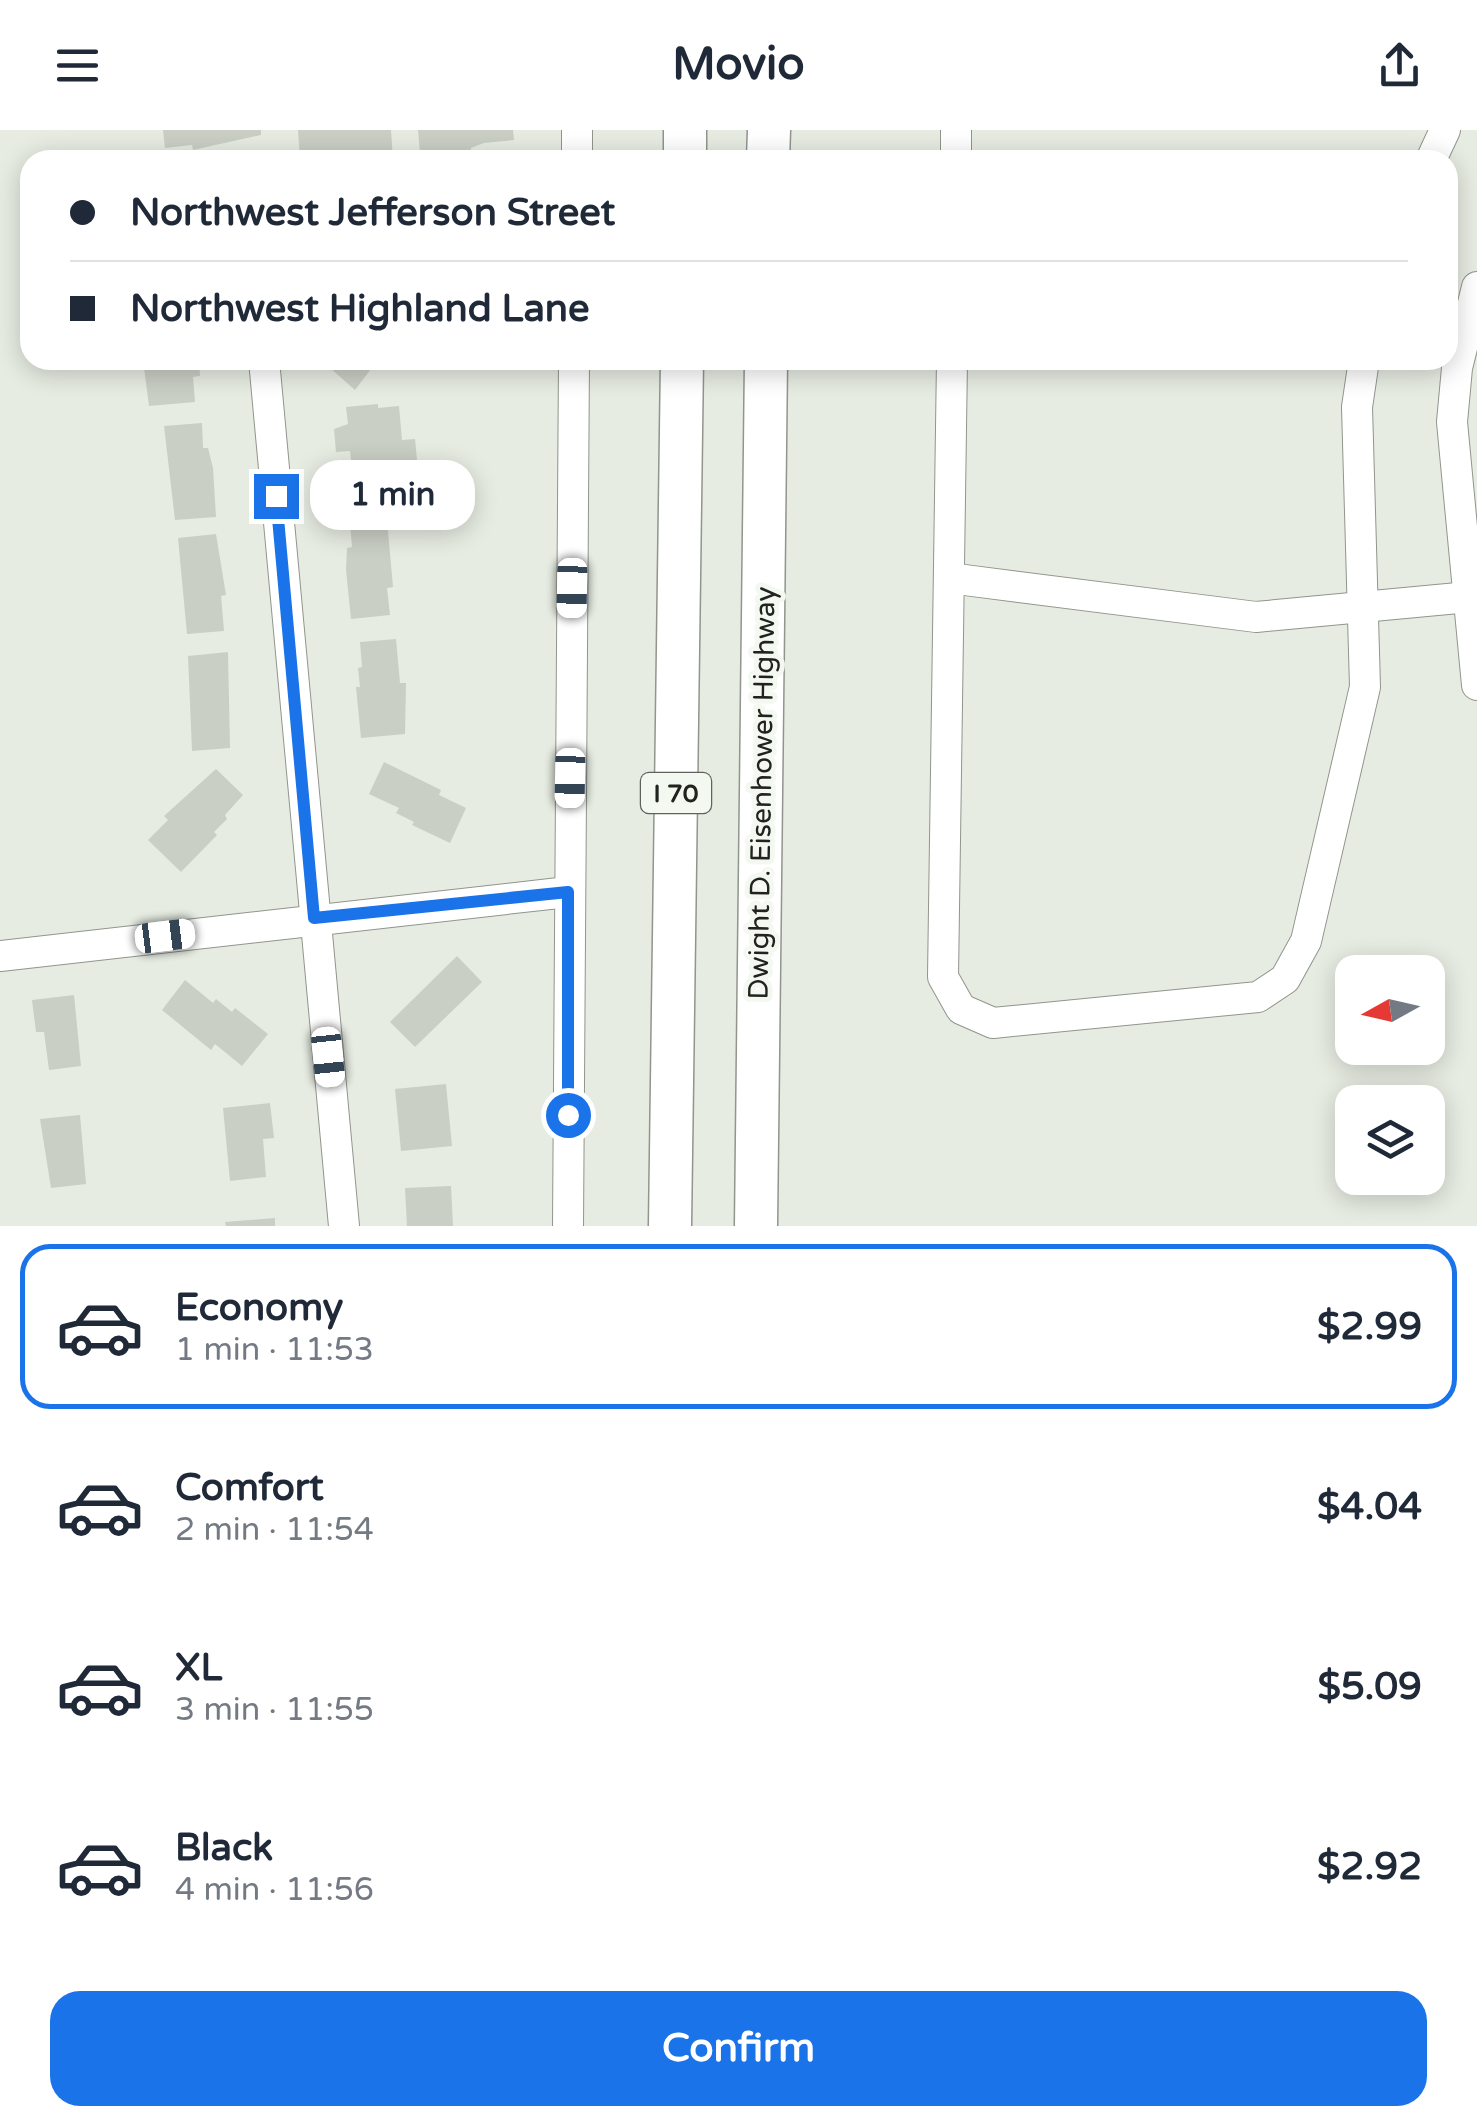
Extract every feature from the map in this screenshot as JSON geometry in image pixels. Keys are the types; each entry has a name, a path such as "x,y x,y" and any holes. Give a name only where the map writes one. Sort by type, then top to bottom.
{"highway":[{"name":"I 70","path":"670,1226 682,370"},
{"name":"Dwight D. Eisenhower Highway","path":"756,1226 766,370"}],"street":[{"path":"1458,368 1477,286"},
{"path":"265,370 344,1226"},
{"path":"568,1226 574,370"},
{"path":"952,370 944,977 961,1009 993,1024 1258,997 1285,979 1306,941 1364,687 1357,407 1363,370"},
{"path":"1458,370 1452,422 1477,686"},
{"path":"949,578 1256,617 1468,597"},
{"path":"0,956 568,892"}],"building":[{"path":"163,130 261,130 261,135 193,150 192,145 165,148"},
{"path":"298,130 391,130 392,150 299,150"},
{"path":"418,130 513,130 514,140 484,143 471,150 420,150"},
{"path":"144,370 200,370 200,376 193,377 195,402 149,406"},
{"path":"332,370 370,370 355,390"},
{"path":"378,404 378,408 399,406 402,440 415,439 419,480 404,481 405,494 341,499 339,469 352,468 350,451 336,452 334,429 348,424 346,407"},
{"path":"202,423 203,448 208,448 213,468 216,517 175,520 164,426"},
{"path":"387,520 393,587 387,588 390,615 351,619 346,570 347,548 352,547 350,524"},
{"path":"216,534 226,595 221,596 224,631 187,634 178,538"},
{"path":"396,639 400,683 406,683 405,734 361,738 356,687 360,687 358,668 362,667 360,642"},
{"path":"228,652 230,748 192,751 188,656"},
{"path":"384,762 441,790 439,795 466,808 450,843 412,825 414,822 396,813 399,808 369,794"},
{"path":"216,769 243,795 225,815 227,819 214,832 217,835 181,872 148,840 168,820 164,816"},
{"path":"457,956 482,982 415,1047 390,1022"},
{"path":"185,980 213,1003 216,999 232,1012 235,1008 268,1034 242,1066 215,1044 211,1050 162,1010"},
{"path":"74,995 81,1066 49,1070 44,1032 36,1032 32,1000"},
{"path":"446,1084 452,1146 401,1151 395,1089"},
{"path":"270,1103 274,1138 263,1139 266,1177 230,1181 223,1108"},
{"path":"80,1115 86,1184 51,1188 40,1119"},
{"path":"451,1186 453,1226 407,1226 405,1188"},
{"path":"275,1218 275,1226 226,1226 225,1222"}],"route":[{"path":"276,496 314,918 568,892 568,1115"}]}
